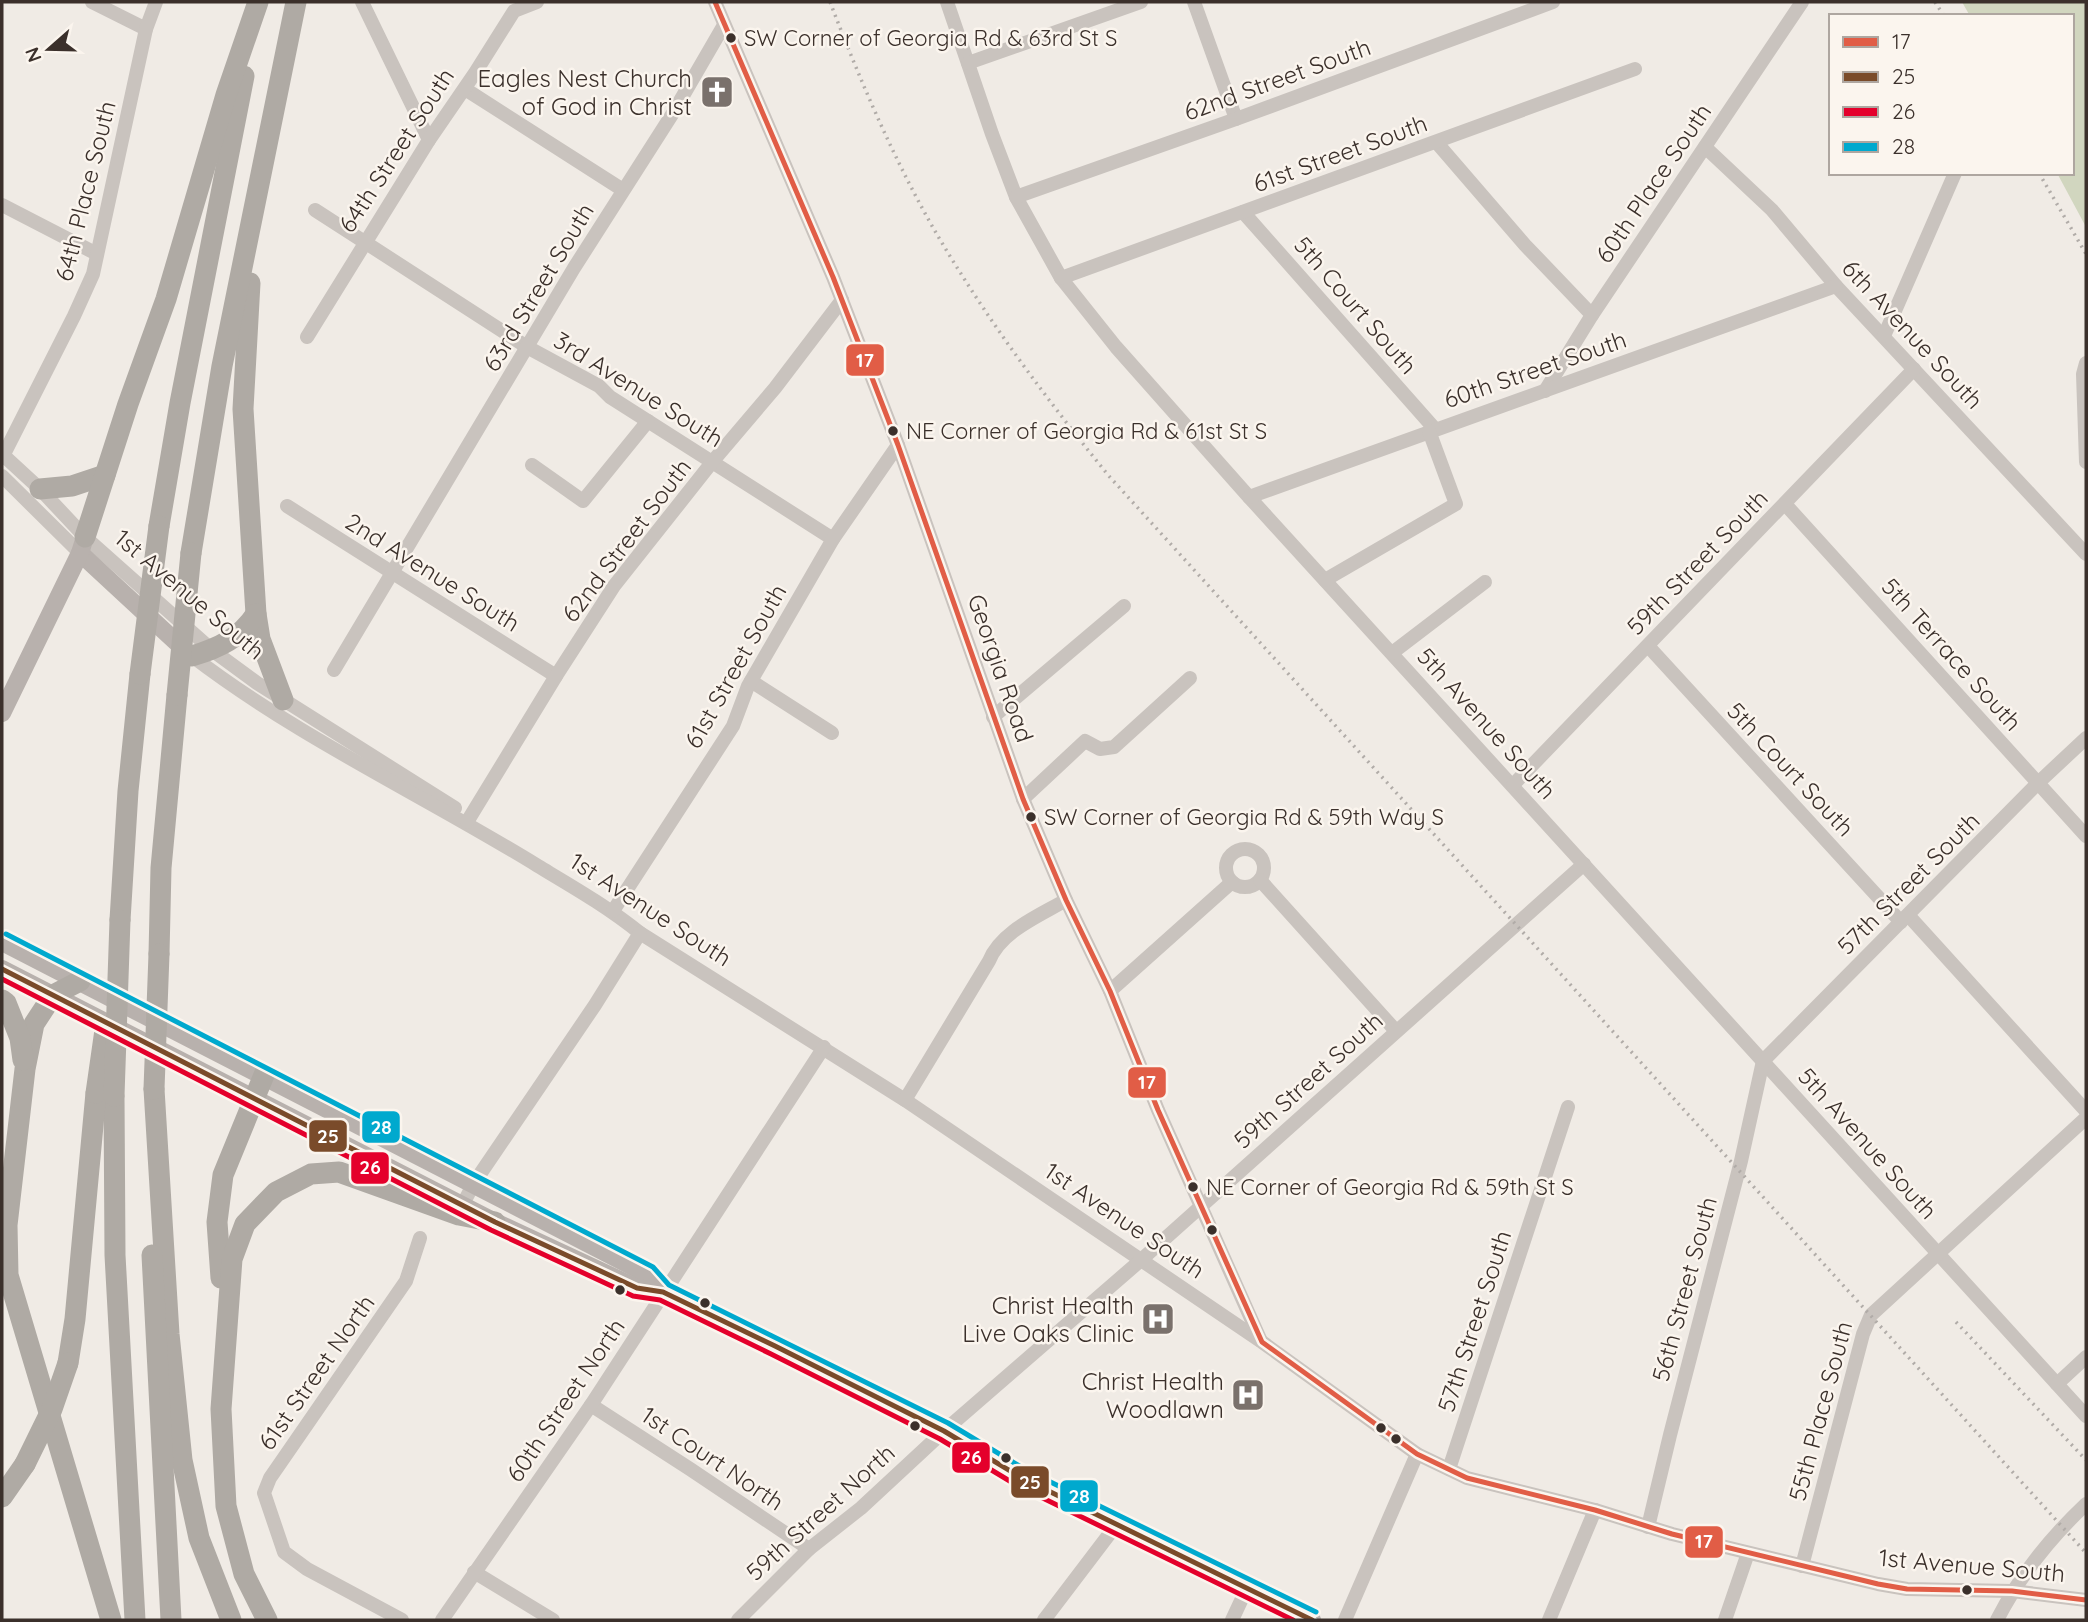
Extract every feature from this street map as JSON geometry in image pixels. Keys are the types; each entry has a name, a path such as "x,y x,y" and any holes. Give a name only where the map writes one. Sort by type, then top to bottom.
{"highway":[{"path":"83,545 166,299 226,95 258,2"},
{"path":"2,1497 26,1464 48,1419 68,1363 105,1095 128,791 159,526 185,376 258,2"},
{"path":"171,1620 152,1284 160,868 191,553 217,390 296,2"},
{"path":"258,182 243,409 256,614 260,639 283,700"},
{"path":"40,489 72,486 105,475"},
{"path":"202,653 240,634 256,614"},
{"path":"80,981 53,995 34,1024 25,1069 7,1225 8,1275 111,1620"},
{"path":"2,1000 6,1003 20,1038 25,1069"},
{"path":"227,1311 219,1270 217,1222 223,1175 264,1075"},
{"path":"105,1095 135,1620"},
{"path":"155,1141 182,1460 199,1538 231,1620"},
{"path":"267,1620 244,1574 226,1506 221,1409 227,1311 232,1259 245,1224 276,1192 311,1174 339,1172 460,1215 495,1222"}],"main road":[{"name":"1st Avenue South","path":"83,545 202,653"},
{"path":"4,708 83,545"},
{"path":"2,942 649,1275 663,1292"},
{"path":"2,970 495,1222 637,1288 663,1292 944,1431 1022,1478 1312,1620"}],"street":[{"path":"92,2 146,29"},
{"name":"64th Place South","path":"2,455 93,274 146,29 156,2"},
{"path":"362,2 429,140"},
{"name":"64th Street South","path":"307,337 429,140 465,89 512,6 537,2"},
{"name":"Georgia Road","path":"715,2 842,300 898,445 1023,799 1066,900 1110,991 1158,1110 1262,1342"},
{"name":"5th Avenue South","path":"947,2 1016,197 1061,278 1116,346 1249,497 2086,1416"},
{"path":"968,63 1142,2"},
{"path":"1194,2 1236,119"},
{"name":"62nd Street South","path":"1016,197 1553,2"},
{"name":"60th Place South","path":"1545,391 1592,315 1802,2"},
{"name":"63rd Street South","path":"334,670 574,268 724,25"},
{"name":"61st Street South","path":"1061,278 1635,69"},
{"path":"465,89 623,190"},
{"path":"1437,143 1525,245 1592,315"},
{"name":"6th Avenue South","path":"1705,147 1772,211 1836,286 2086,554"},
{"path":"1884,337 1954,175"},
{"path":"2,205 97,254"},
{"name":"3rd Avenue South","path":"315,210 527,347 599,386 610,397 832,539"},
{"name":"5th Court South","path":"1243,212 1432,429"},
{"name":"60th Street South","path":"1249,497 1836,286"},
{"name":"62nd Street South","path":"467,822 614,586 775,388 842,300"},
{"path":"2086,363 2083,374 2086,462"},
{"name":"59th Street South","path":"1513,785 1914,369"},
{"path":"532,465 583,501 648,421"},
{"path":"1325,580 1456,504 1432,429"},
{"name":"61st Street South","path":"613,911 733,726 751,681 832,539 898,445"},
{"name":"1st Avenue South","path":"2,455 40,489 83,545"},
{"name":"1st Avenue South","path":"2,475 83,545"},
{"name":"5th Terrace South","path":"1785,504 2086,836"},
{"name":"2nd Avenue South","path":"287,506 556,676"},
{"path":"1392,653 1485,582"},
{"path":"993,717 1124,606"},
{"name":"5th Court South","path":"1648,646 2086,1111"},
{"name":"1st Avenue South","path":"202,653 452,804 467,822"},
{"name":"1st Avenue South","path":"202,653 241,691 350,759 467,822 613,911 640,933 905,1100 1262,1342 1417,1454 1467,1478 1748,1553 1907,1589 2012,1591 2086,1600"},
{"path":"1023,799 1085,741 1100,749 1114,747 1190,678"},
{"path":"751,681 832,733"},
{"name":"57th Street South","path":"1763,1061 2038,783 2086,738"},
{"path":"1238,850 1256,852 1265,869 1260,880 1250,887 1232,882 1227,871 1229,858 1238,850"},
{"name":"59th Street South","path":"1061,1329 1584,864"},
{"path":"1260,880 1396,1031"},
{"path":"1110,991 1232,882"},
{"path":"905,1100 989,961 994,948 1004,938 1066,900"},
{"path":"463,1204 474,1183 595,1005 640,933"},
{"name":"60th Street North","path":"442,1620 591,1405 824,1047"},
{"name":"56th Street South","path":"1648,1527 1741,1161 1763,1061"},
{"name":"57th Street South","path":"1449,1469 1568,1107"},
{"path":"1938,1254 2086,1118"},
{"name":"61st Street North","path":"402,1620 307,1569 284,1552 264,1493 271,1478 406,1281 420,1238"},
{"name":"55th Place South","path":"1802,1566 1866,1324 1871,1315 1938,1254"},
{"name":"59th Street North","path":"738,1620 809,1549 861,1508 1061,1329"},
{"path":"2057,1384 2086,1357"},
{"name":"1st Court North","path":"591,1405 809,1549"},
{"path":"1345,1620 1417,1454"},
{"path":"1997,1620 2012,1591 2064,1524 2086,1504"},
{"path":"1549,1620 1595,1510"},
{"path":"1044,1620 1117,1524"},
{"path":"1725,1620 1748,1553"},
{"path":"474,1572 553,1620"},
{"path":"1232,1620 1247,1588"}],"green space":[{"path":"1962,2 2086,2 2086,227 2058,175 2074,175 2074,14 1969,14"}],"railway":[{"path":"830,2 887,138 939,237 1011,348 1108,475 2086,1553"},
{"path":"1935,2 1943,14"},
{"path":"2040,175 2086,254"},
{"path":"1956,1322 2086,1460"}],"transit line":[{"name":"17","path":"715,2 833,277 898,445 1023,799 1066,900 1110,991 1158,1110 1262,1342 1417,1454 1467,1478 1595,1510 1672,1534 1878,1584 1907,1589 2012,1591 2086,1600"},
{"name":"28","path":"6,934 653,1267 669,1285 948,1423 1026,1470 1316,1612"},
{"name":"25","path":"2,969 495,1222 637,1288 663,1292 775,1346 944,1431 1022,1478 1312,1620"},
{"name":"26","path":"2,979 491,1230 633,1296 660,1300 940,1439 1018,1486 1293,1620"}],"place":[{"name":"SW Corner of Georgia Rd & 63rd St S","path":"731,38"},
{"name":"Eagles Nest Church of God in Christ","path":"717,92"},
{"name":"NE Corner of Georgia Rd & 61st St S","path":"893,431"},
{"name":"SW Corner of Georgia Rd & 59th Way S","path":"1031,817"},
{"name":"NE Corner of Georgia Rd & 59th St S","path":"1193,1187"},
{"name":"Christ Health Live Oaks Clinic","path":"1158,1319"},
{"name":"Christ Health Woodlawn","path":"1248,1395"}]}
